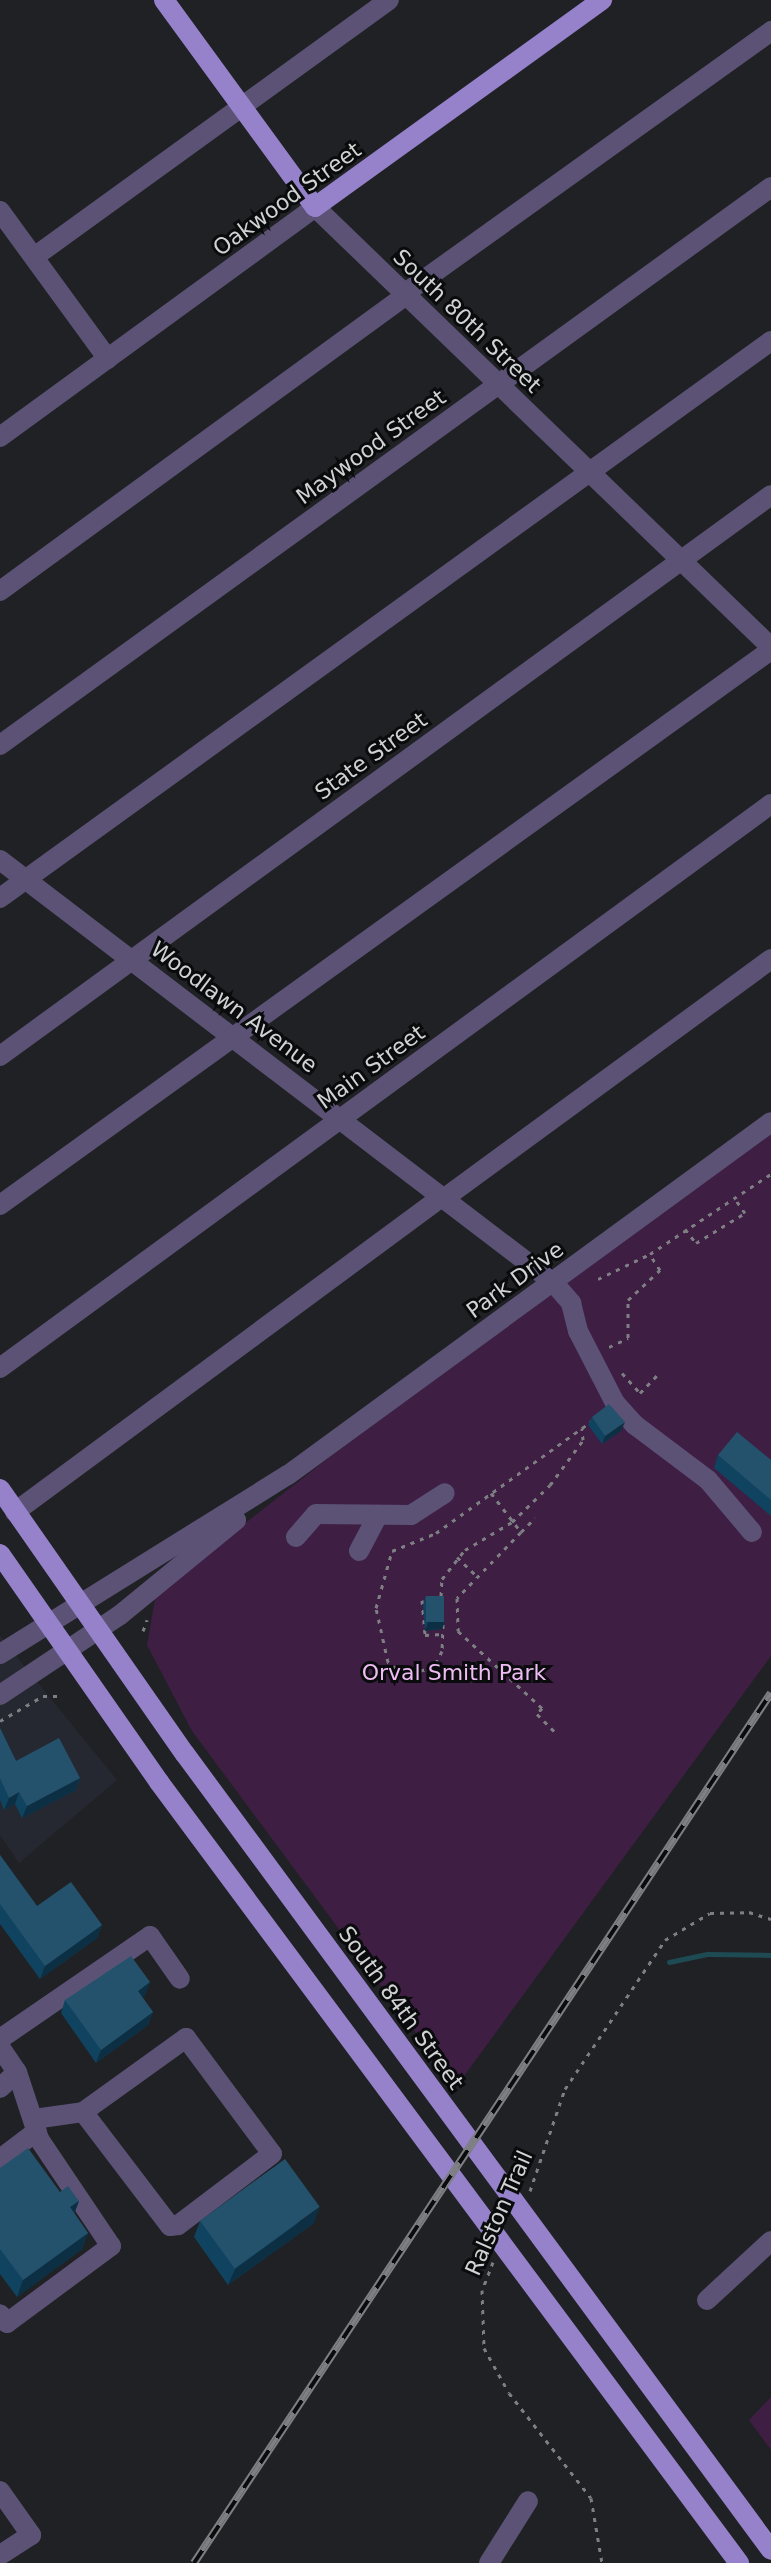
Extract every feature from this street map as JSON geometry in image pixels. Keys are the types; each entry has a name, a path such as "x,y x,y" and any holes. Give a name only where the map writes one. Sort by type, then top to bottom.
{"main road":[{"name":"Oakwood Street","path":"315,207 602,0"},
{"name":"South 80th Street","path":"169,2 315,207"},
{"name":"South 84th Street","path":"0,1489 421,2077 771,2550"},
{"path":"0,1554 67,1653 739,2563"}],"street":[{"path":"34,257 389,0"},
{"path":"0,591 771,31"},
{"name":"Maywood Street","path":"0,745 771,187"},
{"name":"South 80th Street","path":"315,207 771,648"},
{"name":"Oakwood Street","path":"0,437 315,207"},
{"path":"0,211 108,359"},
{"path":"0,898 588,470 771,341"},
{"name":"State Street","path":"0,1056 771,495"},
{"path":"0,1205 771,648"},
{"name":"Main Street","path":"0,1368 771,804"},
{"name":"Woodlawn Avenue","path":"0,860 445,1196 553,1282 571,1303 590,1357 615,1403 635,1425 708,1480 752,1532"},
{"path":"15,1512 771,959"},
{"name":"Park Drive","path":"0,1654 288,1475 771,1122"},
{"name":"Park Drive","path":"0,1695 67,1653 191,1560 288,1475"},
{"path":"296,1537 316,1514 411,1515 445,1493"},
{"path":"359,1551 378,1515"},
{"path":"0,2039 150,1936 180,1979"},
{"path":"0,2159 36,2125 83,2112 186,2038 272,2154 178,2225 170,2226 83,2112"},
{"path":"0,2047 17,2072 36,2125 111,2246 7,2323 0,2314"},
{"path":"0,2088 17,2072"},
{"path":"707,2300 771,2241"},
{"path":"0,2491 31,2535 0,2555"},
{"path":"489,2563 528,2501"}],"path":[{"path":"598,1279 650,1254 771,1174"},
{"path":"685,1229 696,1243 745,1213 734,1197"},
{"path":"590,1357 628,1338 628,1300 660,1270 650,1254"},
{"path":"621,1372 640,1393 660,1372"},
{"path":"442,1622 440,1657 427,1672 404,1675 388,1662 376,1608 387,1558 400,1544 427,1539 600,1415"},
{"path":"442,1609 442,1579 457,1557 473,1542 512,1522 579,1447 582,1428"},
{"path":"491,1493 521,1532"},
{"path":"535,1518 457,1598 458,1631 542,1708 537,1714 556,1733"},
{"path":"457,1557 478,1577"},
{"path":"441,1597 422,1600 425,1635 443,1634"},
{"path":"0,1721 43,1696 60,1696"},
{"name":"Ralston Trail","path":"525,2201 565,2089 659,1947 678,1929 710,1913 749,1912 771,1919"},
{"name":"Ralston Trail","path":"499,2251 482,2290 484,2348 509,2393 591,2498 602,2563"}],"shaded area":[{"path":"0,1636 117,1780 19,1863 0,1835"}],"green space":[{"name":"Orval Smith Park","path":"771,1134 771,1656 456,2087 192,1731 147,1645 156,1593 331,1456"},
{"path":"771,2397 771,2450 749,2420"}],"building":[{"path":"609,1404 625,1422 605,1436 592,1417"},
{"path":"737,1432 771,1460 771,1500 718,1455"},
{"path":"426,1596 444,1596 444,1622 426,1622"},
{"path":"0,1728 16,1761 59,1738 80,1778 27,1806 19,1792 9,1798 0,1778"},
{"path":"0,1855 37,1906 71,1882 102,1925 45,1966 0,1904"},
{"path":"131,1956 150,1982 138,1991 153,2012 101,2050 65,2000"},
{"path":"28,2148 60,2192 68,2186 79,2201 70,2207 88,2233 23,2280 0,2249 0,2168"},
{"path":"285,2159 320,2207 235,2268 200,2221"}],"waterway":[{"path":"669,1962 708,1954 771,1955"}],"railway":[{"path":"194,2563 771,1693"}]}
